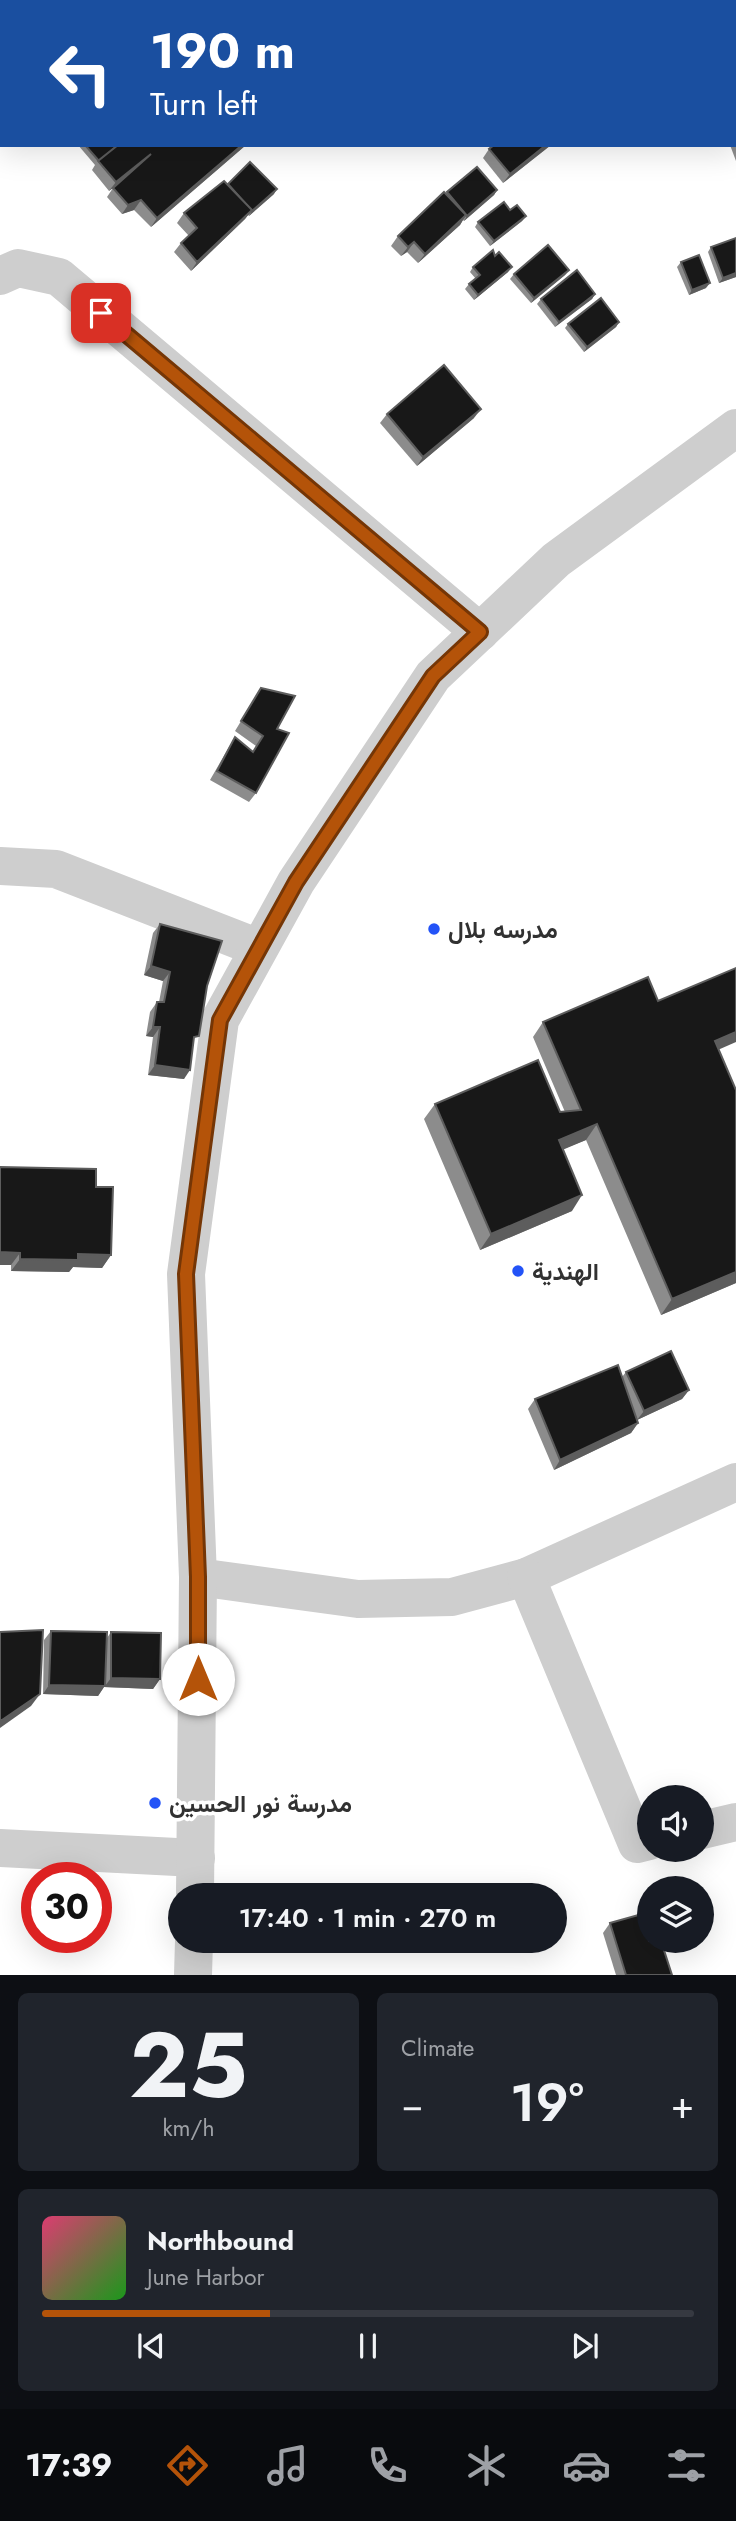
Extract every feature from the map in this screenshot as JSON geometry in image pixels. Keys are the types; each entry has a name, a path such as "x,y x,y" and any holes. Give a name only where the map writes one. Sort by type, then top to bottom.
{"street":[{"path":"0,276 18,268 59,277 480,632"},
{"path":"0,1848 196,1877 198,1577 186,1274 220,1020 296,882 433,676 556,560 736,428"},
{"path":"0,866 55,869 259,948"},
{"path":"198,1577 358,1599 452,1597 526,1577 736,1482"},
{"path":"526,1577 637,1844"},
{"path":"193,1975 194,1953"}],"building":[{"path":"87,147 116,147 99,161"},
{"path":"116,147 240,147 157,218 141,200 128,205 113,188 151,154 116,182 98,161"},
{"path":"492,147 544,147 510,174 489,149"},
{"path":"250,162 277,189 252,211 228,184"},
{"path":"477,167 497,190 467,216 447,192"},
{"path":"224,181 252,210 197,262 181,243 197,228 184,213"},
{"path":"444,192 466,215 425,254 414,242 408,247 398,236"},
{"path":"504,202 510,210 517,205 526,216 494,241 478,222"},
{"path":"736,238 736,273 723,278 711,247"},
{"path":"548,245 569,270 534,298 514,274"},
{"path":"493,250 495,256 499,252 512,267 478,295 469,284 480,275 473,267"},
{"path":"699,255 710,283 692,290 681,262"},
{"path":"577,270 595,294 559,322 541,299"},
{"path":"601,298 619,322 587,347 568,324"},
{"path":"444,365 481,409 423,457 387,414"},
{"path":"261,688 295,696 277,729 289,733 256,793 217,771 235,737 253,752 263,736 241,721"},
{"path":"160,924 222,941 207,986 199,1036 194,1037 190,1070 155,1065 160,1027 153,1027 157,1002 164,1002 170,972 151,966"},
{"path":"736,968 736,1032 715,1041 736,1090 736,1272 672,1299 597,1124 559,1140 582,1195 491,1234 435,1104 538,1060 560,1112 581,1110 543,1022 648,977 658,1001"},
{"path":"0,1167 96,1169 96,1187 113,1187 111,1255 78,1254 78,1260 20,1259 20,1253 0,1252"},
{"path":"671,1351 689,1390 644,1411 626,1372"},
{"path":"618,1365 638,1423 560,1460 535,1399"},
{"path":"43,1630 40,1694 0,1720 0,1632"},
{"path":"51,1631 107,1632 105,1686 49,1685"},
{"path":"111,1632 161,1633 160,1679 111,1678"},
{"path":"637,1915 637,1953 665,1953 672,1975 626,1975 610,1923"}],"place":[{"name":"مدرسه بلال","path":"434,929"},
{"name":"الهندية","path":"518,1271"},
{"name":"مدرسة نور الحسين","path":"155,1803"}],"route":[{"path":"101,313 480,632 433,676 296,882 220,1020 186,1274 198,1577 198,1679"}]}
